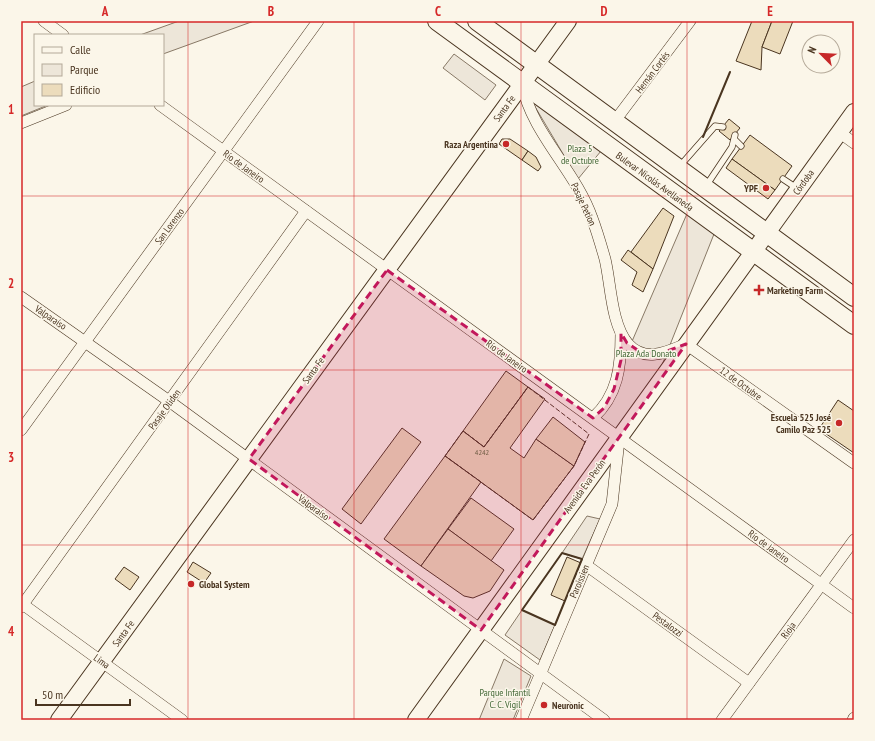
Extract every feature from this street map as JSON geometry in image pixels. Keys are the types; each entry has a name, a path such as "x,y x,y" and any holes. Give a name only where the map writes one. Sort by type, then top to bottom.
{"main road":[{"name":"Bulevar Nicolás Avellaneda","path":"437,21 854,325"},
{"path":"477,21 854,297"},
{"name":"Santa Fe","path":"59,720 568,21"},
{"name":"Córdoba","path":"752,252 854,112"},
{"name":"Avenida Eva Perón","path":"416,720 752,252"}],"street":[{"path":"44,21 62,34"},
{"name":"San Lorenzo","path":"21,430 318,21"},
{"name":"Hernán Cortés","path":"614,122 690,21"},
{"name":"Pasaje Petion","path":"522,84 524,97 536,120 570,176 592,217 605,259 617,322 621,333 634,349 653,356 686,344"},
{"path":"21,122 63,106"},
{"name":"Río de Janeiro","path":"161,106 854,608"},
{"path":"839,132 854,143"},
{"name":"Pasaje Oliden","path":"22,605 306,211"},
{"name":"Valparaíso","path":"21,297 86,341 249,459 604,720"},
{"name":"Pasaje Petion","path":"593,418 604,408 614,389 621,360 621,333"},
{"name":"12 de Octubre","path":"686,344 854,463"},
{"name":"Paroissien","path":"521,720 612,504 619,438"},
{"name":"Rioja","path":"722,720 854,540"},
{"name":"Pestalozzi","path":"586,565 749,683"},
{"name":"Lima","path":"22,605 182,720"}],"lane":[{"path":"678,169 715,126 723,127"},
{"path":"704,188 735,138 741,146"},
{"path":"784,178 798,189"}],"highlighted area":[{"path":"387,270 593,418 604,408 614,389 621,360 621,333 627,343 642,353 662,353 686,344 481,630 249,459"}],"green space":[{"path":"179,21 254,21 164,54 164,34 143,34"},
{"path":"454,54 496,85 485,100 443,68"},
{"path":"34,81 34,106 46,106 21,116 21,87"},
{"name":"Plaza 5 de Octubre","path":"531,100 601,151 578,179"},
{"name":"Plaza Ada Donato","path":"689,209 716,229 662,365 618,430 611,428 599,418"},
{"path":"587,516 600,519 582,559 562,553"},
{"path":"522,610 555,625 540,660 505,635"},
{"name":"Parque Infantil C. C. Vigil","path":"504,659 531,676 513,720 479,720"}],"building":[{"path":"752,21 772,21 762,47 761,70 736,61"},
{"path":"772,21 793,21 780,54 762,47"},
{"path":"729,119 740,128 730,140 719,131"},
{"path":"750,135 792,166 775,190 732,159"},
{"path":"502,139 510,139 528,151 522,160 499,144"},
{"path":"528,151 536,157 541,167 538,171 522,160"},
{"path":"732,159 775,190 768,199 726,168"},
{"path":"663,208 674,216 653,269 631,252"},
{"path":"628,250 653,269 643,292 632,285 637,272 621,260"},
{"path":"506,371 528,387 484,447 463,431"},
{"path":"528,387 545,399 510,448 524,458 536,439 574,466 533,520 445,456 463,431 484,447"},
{"name":"Escuela 525 José Camilo Paz 525","path":"838,400 854,411 854,453 819,429"},
{"path":"553,417 585,442 574,466 536,439"},
{"path":"402,428 421,442 361,524 342,509"},
{"path":"445,456 481,482 421,566 384,539"},
{"path":"471,498 514,529 491,561 448,529"},
{"path":"448,529 504,570 490,591 473,598 464,596 421,566"},
{"path":"567,557 581,563 565,601 551,595"},
{"path":"193,562 211,573 204,583 187,572"},
{"path":"124,567 139,577 130,590 115,579"}],"fence":[{"path":"528,387 589,434 574,466 533,520 445,456 463,431 484,447 528,387"}],"wall":[{"path":"703,137 730,72"},
{"path":"562,553 582,559 555,625 522,610 562,553"}],"place":[{"name":"Raza Argentina","path":"506,144"},
{"name":"YPF","path":"766,188"},
{"name":"Marketing Farm","path":"759,290"},
{"name":"Escuela 525 José Camilo Paz 525","path":"839,423"},
{"name":"Global System","path":"191,584"},
{"name":"Neuronic","path":"544,705"}]}
